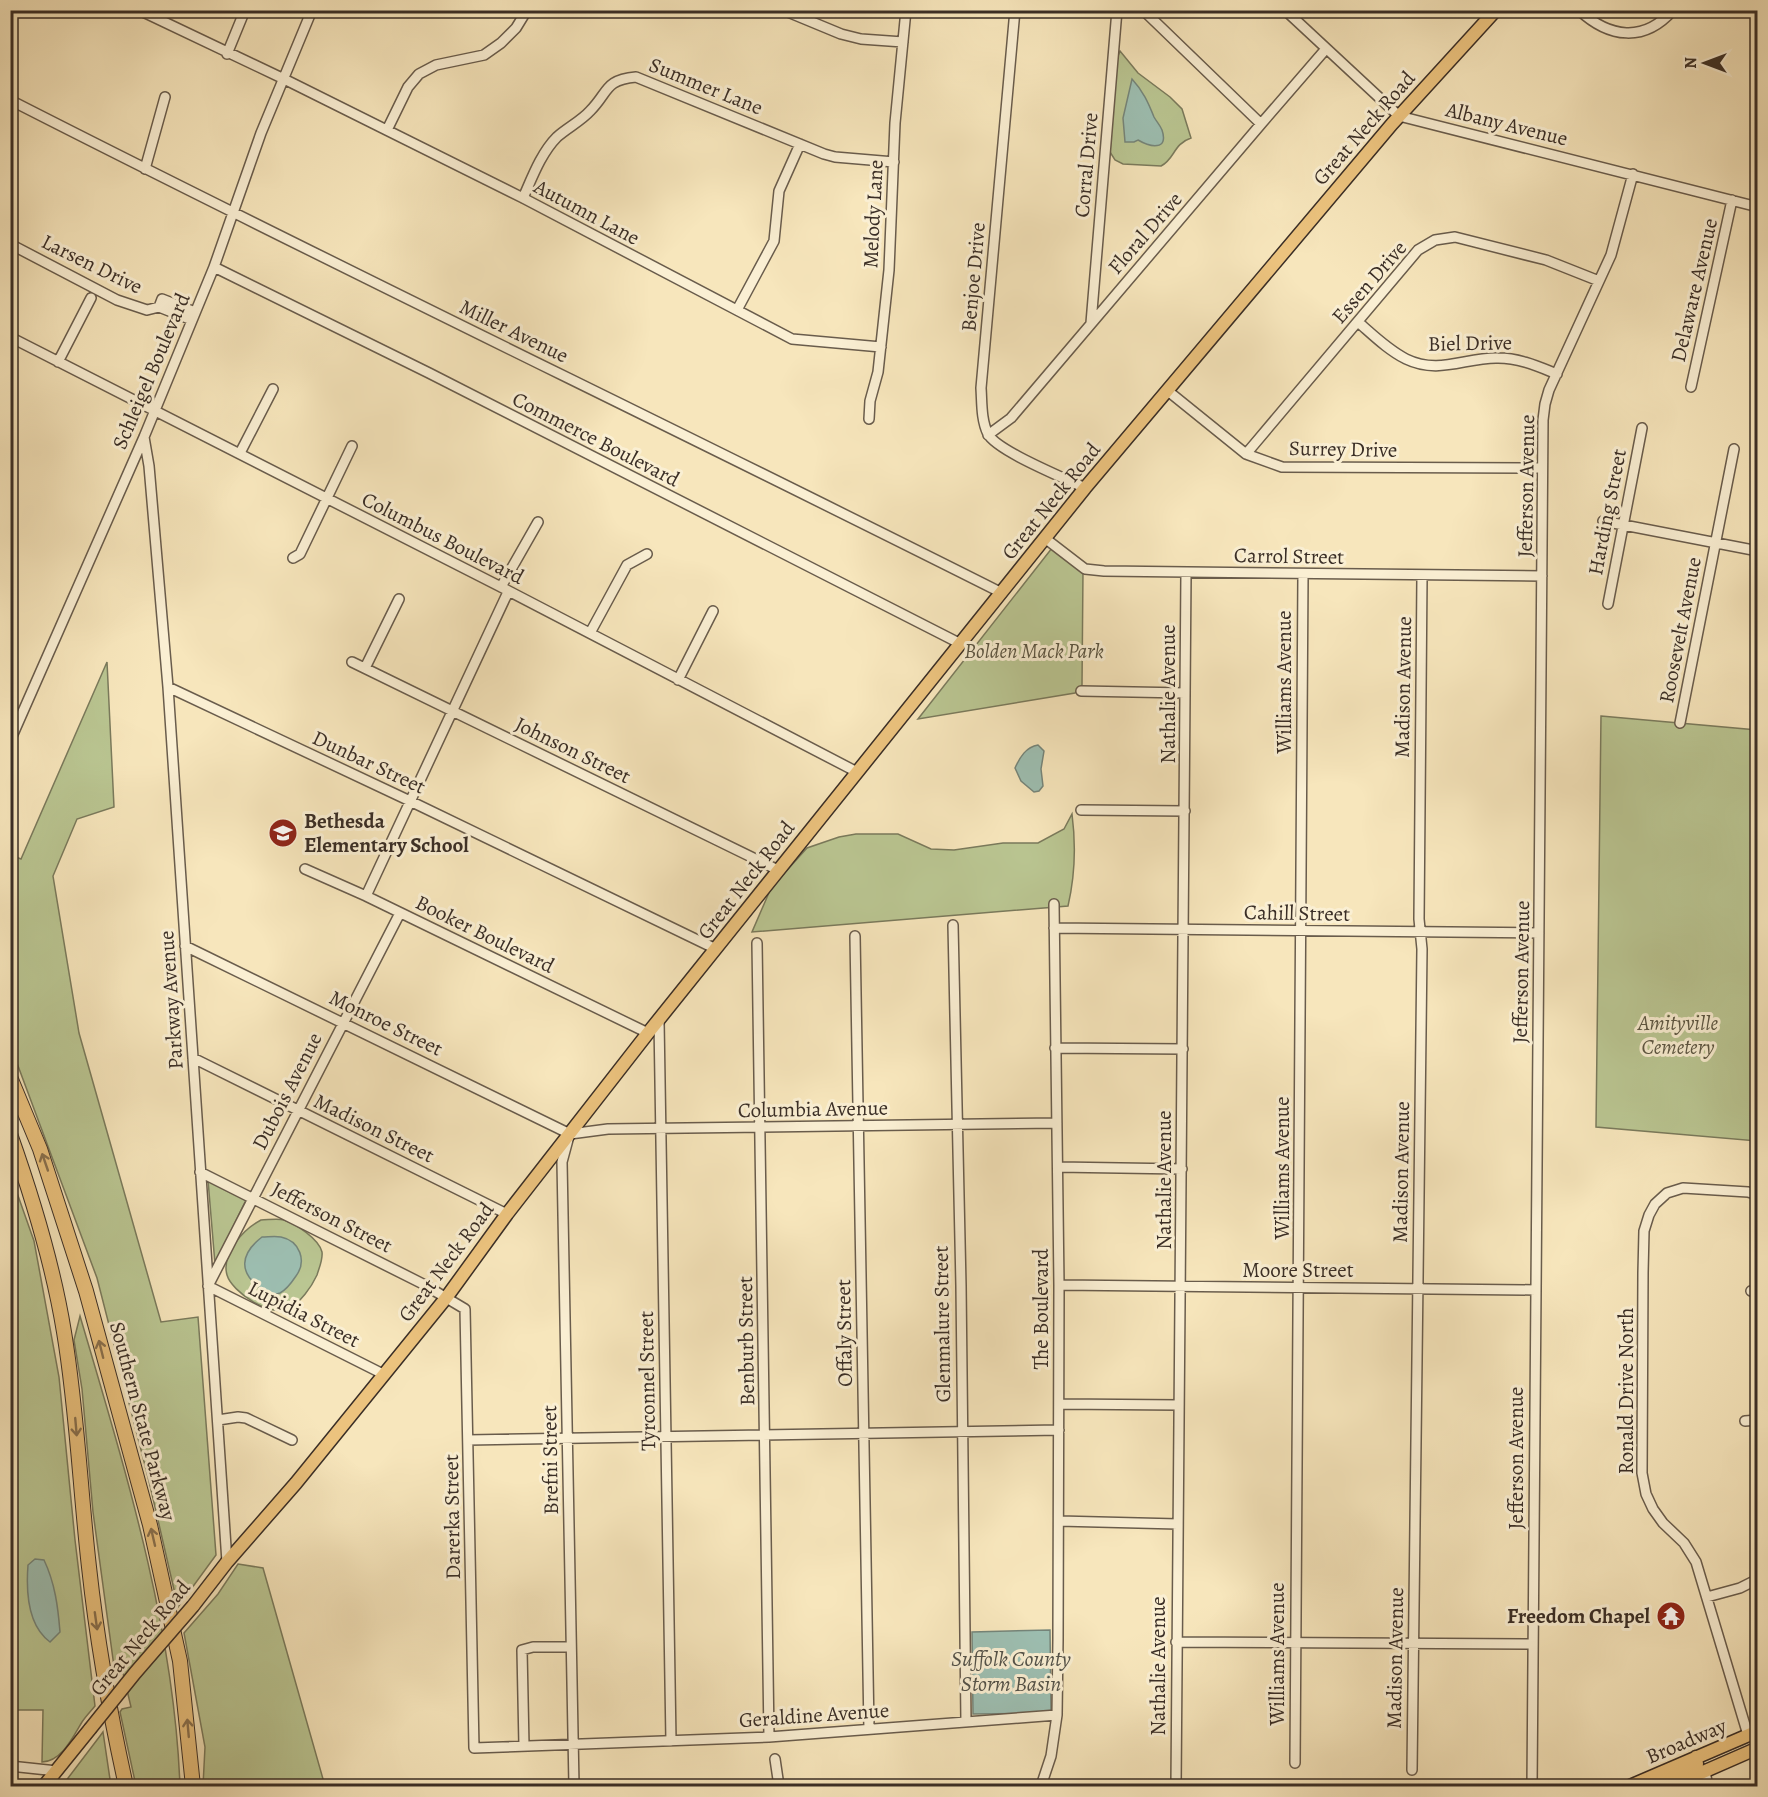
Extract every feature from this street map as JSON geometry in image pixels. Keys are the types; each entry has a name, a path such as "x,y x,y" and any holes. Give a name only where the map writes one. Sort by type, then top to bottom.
{"highway":[{"name":"Southern State Parkway","path":"10,1077 40,1149 86,1291 150,1525 180,1661 193,1786"},
{"path":"10,1134 46,1245 64,1331 73,1393 90,1577 103,1671 126,1786"},
{"path":"119,1758 120,1786"}],"main road":[{"name":"Great Neck Road","path":"44,1786 135,1672 199,1598 226,1562 296,1483 446,1298 507,1214 648,1033 1085,488 1399,116 1496,10"},
{"name":"Broadway","path":"1630,1786 1753,1733"},
{"path":"1705,1772 1710,1758 1745,1743 1753,1733"},
{"name":"Broadway","path":"1671,1786 1758,1748"},
{"path":"1653,1786 1691,1770 1697,1764 1696,1757"}],"street":[{"name":"Autumn Lane","path":"139,10 523,198 792,339 881,347"},
{"path":"227,54 245,10"},
{"name":"Schleigel Boulevard","path":"10,741 144,437 194,316 234,213 261,133 312,10"},
{"path":"387,130 408,87 419,74 436,65 484,55 516,28 527,10"},
{"path":"783,10 841,34 861,39 903,42"},
{"name":"Melody Lane","path":"869,419 870,401 879,372 889,270 895,123 906,10"},
{"name":"Benjoe Drive","path":"988,435 982,413 981,388 1015,10"},
{"name":"Corral Drive","path":"1091,323 1118,10"},
{"path":"1143,10 1261,123"},
{"name":"Albany Avenue","path":"1285,10 1399,116 1758,207"},
{"path":"1579,10 1596,25 1617,33 1632,34 1648,30 1659,24 1673,10"},
{"name":"Floral Drive","path":"988,435 1011,418 1261,123 1326,50"},
{"name":"Summer Lane","path":"523,198 537,166 557,138 591,111 603,92 612,83 636,76 836,157 894,162"},
{"path":"145,169 165,97"},
{"name":"Miller Avenue","path":"10,100 1002,593"},
{"path":"737,310 774,241 779,191 800,144"},
{"name":"Jefferson Avenue","path":"1532,1786 1542,468 1545,404 1611,255 1633,174"},
{"name":"Delaware Avenue","path":"1691,387 1732,200"},
{"name":"Essen Drive","path":"1246,454 1418,250 1435,240 1455,237 1484,244 1546,260 1599,281"},
{"name":"Larsen Drive","path":"10,244 117,300 147,310 159,307 194,316"},
{"name":"Commerce Boulevard","path":"214,267 429,373 961,644"},
{"path":"58,362 91,298"},
{"name":"Biel Drive","path":"1358,322 1393,351 1408,360 1435,366 1458,365 1498,357 1522,360 1557,374"},
{"name":"Columbus Boulevard","path":"10,337 240,453 857,772"},
{"path":"240,453 273,389"},
{"name":"Surrey Drive","path":"1168,391 1246,454 1282,467 1542,468"},
{"name":"Harding Street","path":"1608,604 1642,428"},
{"path":"988,435 1006,449 1085,488"},
{"name":"Parkway Avenue","path":"144,437 149,466 168,687 226,1562"},
{"path":"293,558 300,554 352,446"},
{"name":"Roosevelt Avenue","path":"1680,723 1734,449"},
{"path":"1603,521 1758,551"},
{"path":"366,896 538,522"},
{"name":"Carrol Street","path":"1046,539 1085,569 1104,571 1542,576"},
{"path":"590,633 627,565 647,554"},
{"name":"Nathalie Avenue","path":"1176,1786 1182,1287 1186,573"},
{"name":"Williams Avenue","path":"1295,1762 1303,574"},
{"name":"Madison Avenue","path":"1412,1770 1422,950 1420,932 1422,576"},
{"path":"365,668 399,599"},
{"path":"678,680 713,610"},
{"name":"Johnson Street","path":"352,662 778,870"},
{"name":"Dunbar Street","path":"168,687 410,801 716,950"},
{"path":"1081,691 1185,693"},
{"path":"1081,810 1185,811"},
{"name":"Booker Boulevard","path":"305,868 648,1033"},
{"name":"The Boulevard","path":"1041,1786 1051,1756 1057,1715 1059,1285 1054,904"},
{"name":"Dubois Avenue","path":"208,1286 400,913"},
{"name":"Glenmalure Street","path":"953,925 966,1722"},
{"name":"Cahill Street","path":"1054,928 1539,933"},
{"name":"Offaly Street","path":"855,936 868,1729"},
{"name":"Benburb Street","path":"757,943 769,1737"},
{"name":"Monroe Street","path":"185,946 570,1134"},
{"name":"Tyrconnel Street","path":"659,1021 671,1741"},
{"path":"1056,1048 1183,1049"},
{"name":"Madison Street","path":"193,1058 507,1214"},
{"name":"Columbia Avenue","path":"570,1134 604,1129 1057,1124"},
{"name":"Brefni Street","path":"570,1134 562,1162 574,1786"},
{"path":"1058,1167 1182,1169"},
{"name":"Jefferson Street","path":"201,1172 423,1284 446,1298"},
{"name":"Ronald Drive North","path":"1753,1733 1696,1562 1684,1543 1663,1523 1646,1494 1642,1473 1644,1231 1648,1215 1655,1204 1667,1193 1683,1188 1748,1192 1758,1195"},
{"name":"Moore Street","path":"1059,1285 1536,1290"},
{"name":"Lupidia Street","path":"208,1286 383,1374"},
{"name":"Darerka Street","path":"446,1298 465,1309 474,1748"},
{"path":"1059,1404 1179,1405"},
{"path":"218,1420 246,1418 292,1440"},
{"path":"1744,1421 1758,1420"},
{"path":"468,1440 1059,1430"},
{"path":"1059,1521 1178,1524"},
{"path":"1707,1597 1740,1588 1758,1579"},
{"path":"1176,1642 1533,1644"},
{"path":"524,1746 522,1650 533,1647 571,1647"},
{"name":"Geraldine Avenue","path":"474,1748 769,1737 1057,1715"},
{"path":"775,1759 779,1786"},
{"path":"10,1766 57,1771"},
{"path":"1705,1772 1708,1786"}],"green space":[{"path":"1120,51 1138,73 1182,109 1191,138 1181,144 1169,160 1161,166 1123,164 1115,160 1110,152 1116,61"},
{"name":"Bolden Mack Park","path":"1052,548 1083,571 1082,685 1075,693 918,719"},
{"path":"107,662 114,807 77,819 53,876 79,1033 161,1322 198,1317 216,1555 178,1607 149,1481 97,1278 11,1047 11,855 21,859"},
{"name":"Amityville Cemetery","path":"1601,716 1757,730 1757,1141 1596,1127"},
{"path":"1072,814 1074,860 1068,906 752,932 771,888 807,848 856,834 898,834 931,849 954,850 1003,843 1038,843 1064,829"},
{"path":"10,1173 34,1241 59,1377 75,1540 95,1706 61,1753 49,1761 42,1762 43,1710 11,1710"},
{"path":"208,1180 246,1200 215,1264"},
{"path":"281,1219 295,1225 312,1237 322,1252 321,1264 312,1284 292,1307 280,1311 252,1301 236,1289 227,1275 227,1258 235,1243 248,1229 261,1220"},
{"path":"80,1316 130,1490 158,1607 176,1726 180,1786 136,1786 120,1712 122,1709 131,1707 123,1673 115,1674 93,1512 82,1389 74,1340"},
{"path":"238,1564 263,1568 325,1786 203,1786 205,1747 184,1633 218,1594"},
{"path":"103,1732 111,1786 62,1786 100,1736"}],"water":[{"path":"1132,79 1142,92 1162,130 1163,141 1157,146 1138,140 1125,142 1123,118"},
{"path":"1038,745 1044,751 1041,769 1043,786 1039,791 1034,792 1021,781 1015,768 1024,753"},
{"path":"262,1237 288,1239 300,1252 299,1270 289,1286 277,1294 262,1289 254,1283 246,1270 245,1263 249,1250"},
{"path":"35,1559 44,1560 55,1595 60,1632 50,1642 37,1627 28,1597 28,1565"},
{"name":"Suffolk County Storm Basin","path":"1050,1630 1051,1713 973,1714 972,1632"}],"place":[{"name":"Bethesda Elementary School","path":"283,833"},
{"name":"Freedom Chapel","path":"1671,1616"}]}
